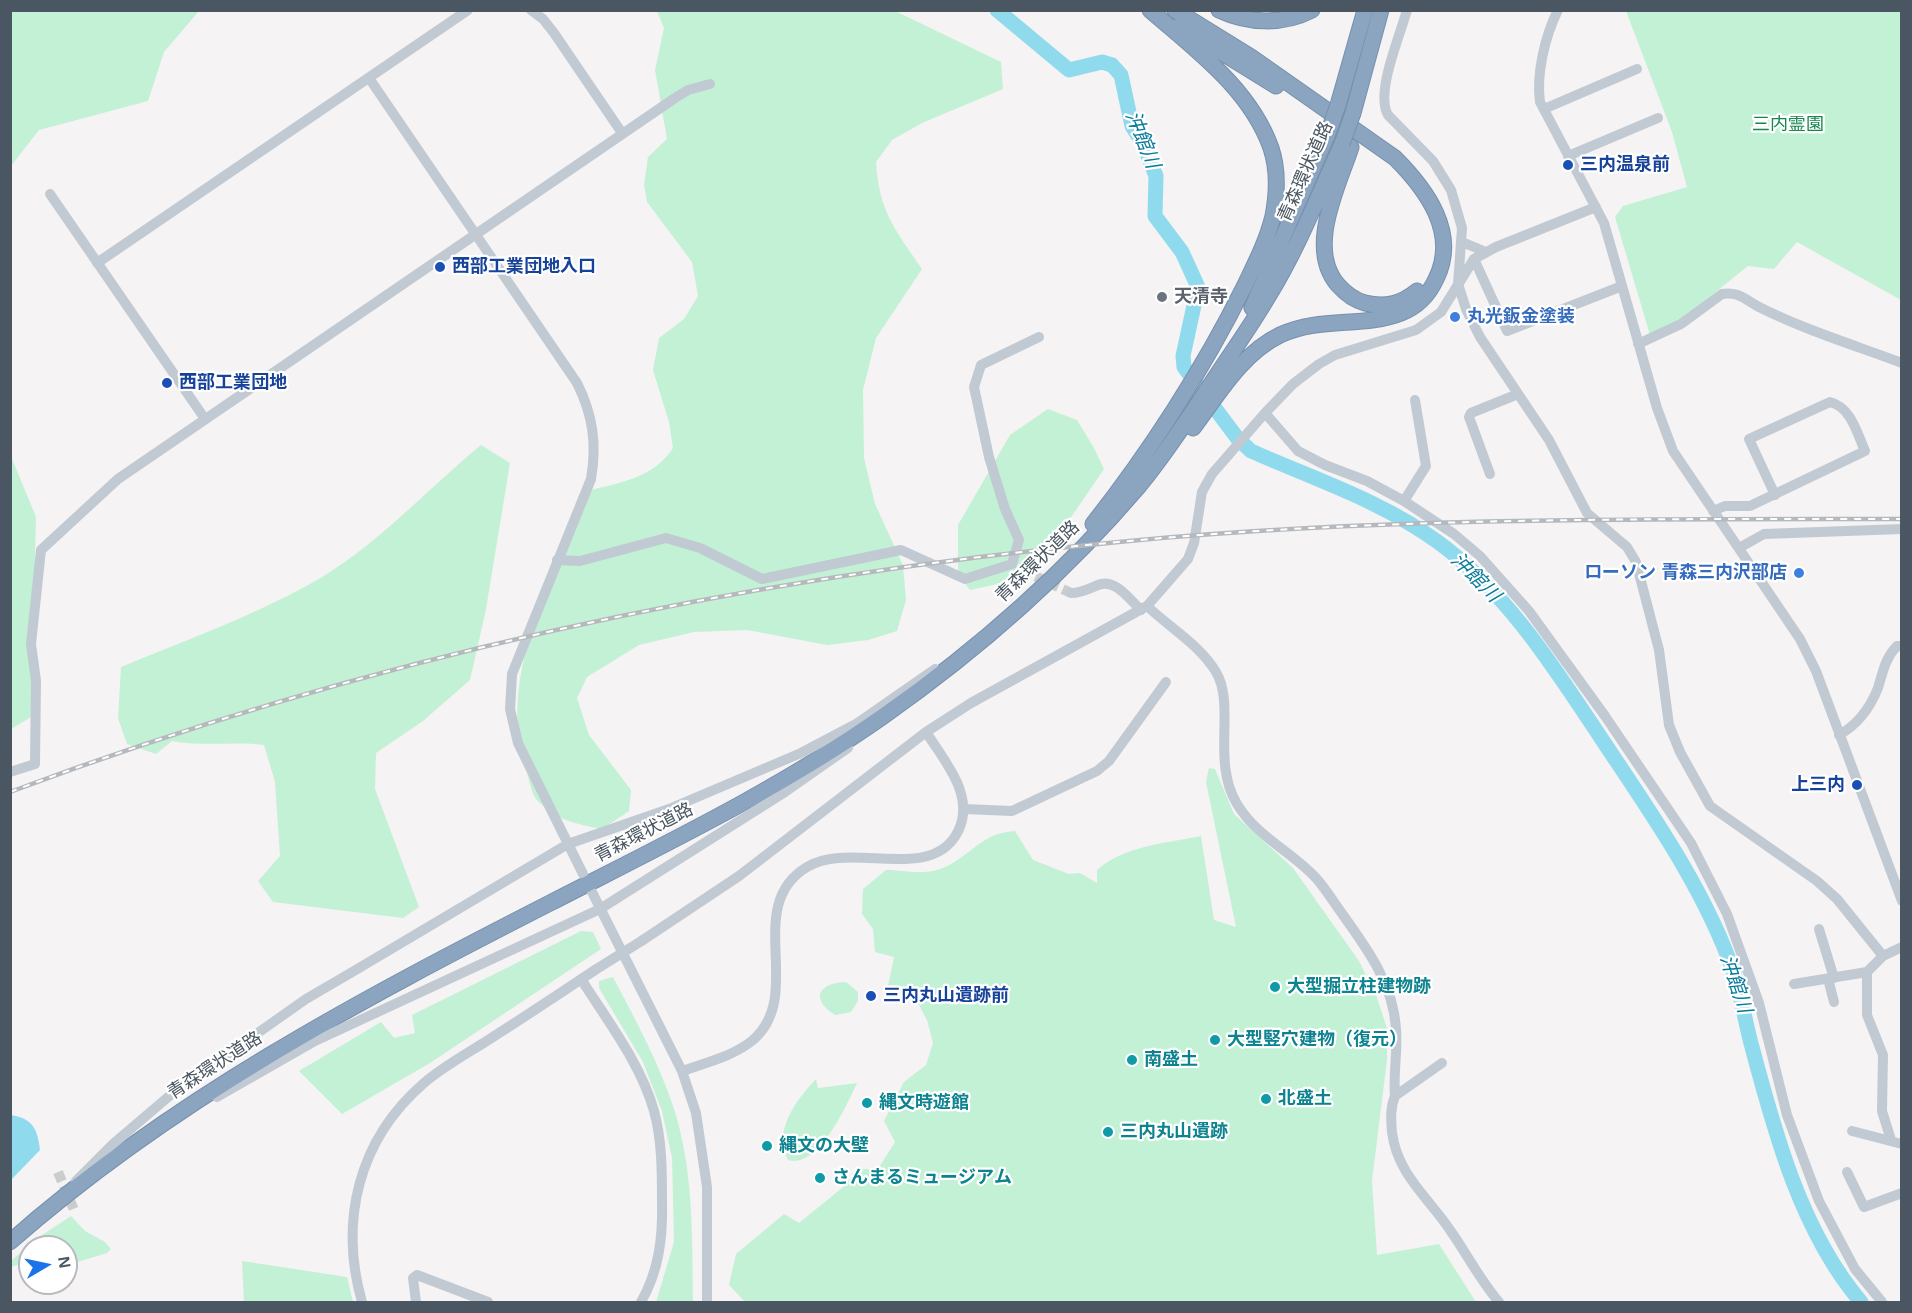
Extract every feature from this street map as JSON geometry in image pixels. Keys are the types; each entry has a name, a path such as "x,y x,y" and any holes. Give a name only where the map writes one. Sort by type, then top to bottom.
{"highway":[{"path":"1151,10 1243,64 1322,117 1391,167 1413,187 1430,218 1435,237 1435,258 1420,289 1407,300 1391,305 1358,302 1334,280 1327,264 1326,226 1347,145 1357,115 1368,87 1372,50 1381,10"},
{"path":"1049,581 1120,490 1209,352 1234,307 1267,235 1275,196 1272,152 1256,116 1222,74 1151,10"},
{"path":"1175,10 1251,57 1395,158 1425,191 1439,219 1443,235 1441,270 1433,285 1415,305 1386,317 1319,323 1280,336 1224,375"},
{"path":"1219,10 1249,20 1266,21 1284,21 1312,10"},
{"name":"青森環状道路","path":"1224,375 1327,136 1365,10"},
{"name":"青森環状道路","path":"10,1242 67,1194 174,1116 275,1051 409,976 738,806 884,716 975,645 1049,581 1142,482 1203,406 1224,375 1271,293 1347,145"}],"street":[{"path":"97,263 468,10"},
{"path":"531,10 543,19 554,33 622,134"},
{"path":"1407,10 1384,89 1383,106 1388,115 1422,148 1443,175 1458,210 1462,243 1458,284 1466,309 1480,337 1549,440 1587,513 1627,547 1636,562 1659,650 1670,725 1680,752 1710,806 1817,881 1837,899 1883,956"},
{"path":"1558,10 1549,36 1538,91 1544,110 1604,223 1638,344 1673,451 1800,639 1816,671 1902,901"},
{"path":"1544,110 1637,69"},
{"path":"369,78 578,383 592,423 594,462 591,479 518,655 512,674 510,700 518,743 583,874"},
{"path":"10,772 35,764 36,681 31,644 41,550 118,478 688,90 710,84"},
{"path":"1568,156 1658,118"},
{"path":"50,194 205,419"},
{"path":"362,1302 352,1258 351,1225 362,1178 380,1134 400,1107 424,1083 740,876 926,732 971,703 1144,608 1188,559 1194,543 1202,492 1223,460 1293,384 1335,355 1395,338 1429,322 1440,312 1474,259 1596,207"},
{"path":"1462,243 1486,252"},
{"path":"1474,259 1507,331 1623,286"},
{"path":"1638,344 1681,324 1722,294 1730,293 1739,295 1781,317 1902,363"},
{"path":"557,560 580,561 666,538 699,548 762,579 901,550 965,579 1017,567 1019,540 1005,509 989,457 974,387 981,365 1039,337"},
{"path":"1490,474 1469,417 1471,413 1518,394"},
{"path":"1404,501 1426,466 1415,400"},
{"path":"1713,511 1725,507 1750,506 1775,495 1865,452 1845,410 1839,404 1830,402 1749,438 1775,495"},
{"path":"1262,417 1298,451 1404,501 1454,534 1508,585 1605,716 1691,843 1738,938 1759,1002 1787,1115 1819,1201 1855,1269 1882,1302"},
{"path":"1739,548 1764,534 1902,530"},
{"path":"1071,593 1080,593 1102,584 1113,584 1197,649 1217,673 1223,701 1225,767 1229,787 1237,803 1262,834 1317,879 1378,966 1393,1007 1396,1028 1395,1096 1391,1110 1393,1140 1404,1171 1440,1215 1464,1255 1499,1302"},
{"path":"49,1209 112,1144 174,1092 306,999 568,844 669,809 801,753 856,724 951,657 975,645"},
{"path":"1839,735 1852,728 1864,713 1877,690 1889,654 1897,646 1902,646"},
{"path":"964,809 1012,811 1097,771 1108,761 1166,682"},
{"path":"67,1194 109,1170 200,1107 315,1041 600,909 785,792 853,745 884,716"},
{"path":"682,1071 739,1049 752,1040 770,1018 776,992 777,910 781,894 797,873 808,866 833,858 910,858 934,854 957,834 964,809 958,782 926,732"},
{"path":"592,892 682,1071 696,1113 707,1187 707,1302"},
{"path":"1819,929 1831,978 1834,1002"},
{"path":"1794,984 1867,972 1883,956 1902,946"},
{"path":"1867,972 1867,1015 1883,1055 1882,1111 1896,1142"},
{"path":"581,979 641,1078 654,1110 660,1141 663,1219 659,1258 650,1287 641,1302"},
{"path":"1395,1096 1442,1064"},
{"path":"1852,1131 1896,1142"},
{"path":"1847,1172 1864,1207 1902,1193"},
{"path":"416,1302 413,1278 417,1275 488,1302"}],"green space":[{"path":"11,10 199,11 164,52 148,101 39,130 11,166"},
{"path":"657,11 895,11 1001,62 1003,89 922,123 892,140 876,162 881,194 890,219 922,269 876,338 863,390 864,458 875,504 903,565 906,600 897,631 868,640 827,645 747,630 694,632 639,645 587,677 577,698 589,735 631,790 629,811 602,829 559,817 544,807 535,797 526,770 519,734 518,698 523,662 533,626 591,490 626,481 647,472 657,466 673,448 669,422 653,370 659,338 684,319 698,296 692,262 647,202 644,185 648,157 667,139 655,70 664,28"},
{"name":"三内霊園","path":"1626,11 1901,11 1901,300 1797,242 1774,269 1748,266 1677,323 1650,335 1615,217 1623,206 1687,187 1672,132"},
{"path":"1048,409 1077,420 1104,469 1048,551 1007,582 970,590 958,575 958,525 1010,435"},
{"path":"481,445 510,463 486,609 470,680 423,721 376,753 375,789 419,907 403,918 273,902 258,881 280,856 275,782 264,745 195,744 172,741 156,754 127,744 118,718 121,667 264,607 333,570 377,537"},
{"path":"10,454 36,517 31,717 13,728 10,727"},
{"path":"1209,768 1215,769 1234,814 1293,868 1359,961 1376,995 1387,1028 1387,1060 1372,1181 1377,1255 1439,1244 1476,1302 745,1302 729,1285 736,1254 784,1214 799,1223 842,1188 858,1169 878,1169 895,1142 884,1121 904,1082 926,1065 933,1043 927,1020 914,996 887,991 894,957 875,952 873,929 862,914 863,889 886,870 922,872 944,867 991,837 1002,833 1015,831 1033,860 1069,874 1080,873 1097,883 1097,870 1120,856 1146,847 1201,836 1214,920 1236,927 1206,782"},
{"path":"581,931 593,932 601,949 430,1063 342,1114 299,1071 381,1022 394,1038 415,1033 412,1015"},
{"path":"613,977 646,1040 673,1106 680,1130 690,1203 693,1302 656,1302 674,1242 672,1158 662,1111 643,1062 599,988 599,981"},
{"path":"846,982 858,992 858,1001 851,1012 835,1015 822,1003 821,993 829,985"},
{"path":"816,1079 818,1088 857,1083 839,1119 821,1145 810,1155 799,1160 788,1160 783,1138 785,1127 801,1096"},
{"path":"71,1216 85,1231 105,1242 111,1249 107,1253 78,1262 78,1235 42,1235"},
{"path":"18,1255 18,1265 11,1267 11,1261"},
{"path":"242,1261 347,1277 353,1302 244,1302"}],"water":[{"path":"11,1115 24,1119 33,1126 40,1150 11,1180"}],"waterway":[{"name":"沖館川","path":"997,10 1069,70 1102,62 1112,65 1121,75 1132,126 1144,145 1156,176 1155,216 1182,252 1198,287 1183,356 1184,367 1238,439 1251,451 1394,514 1438,542 1487,585 1530,636 1569,689 1677,854 1708,912 1734,973 1770,1114 1793,1181 1822,1245 1840,1275 1861,1302"}],"tunnel":[{"path":"1022,570 1071,593"},
{"path":"58,1172 74,1210"}],"railway":[{"path":"10,792 146,744 283,701 422,662 561,629 702,600 844,576 986,556 1129,541 1322,527 1515,521 1902,519"}],"place":[{"name":"三内温泉前","path":"1568,165"},
{"name":"西部工業団地入口","path":"440,267"},
{"name":"天清寺","path":"1162,297"},
{"name":"丸光鈑金塗装","path":"1455,317"},
{"name":"西部工業団地","path":"167,383"},
{"name":"ローソン 青森三内沢部店","path":"1799,573"},
{"name":"上三内","path":"1857,785"},
{"name":"大型掘立柱建物跡","path":"1275,987"},
{"name":"三内丸山遺跡前","path":"871,996"},
{"name":"大型竪穴建物（復元）","path":"1215,1040"},
{"name":"南盛土","path":"1132,1060"},
{"name":"北盛土","path":"1266,1099"},
{"name":"縄文時遊館","path":"867,1103"},
{"name":"三内丸山遺跡","path":"1108,1132"},
{"name":"縄文の大壁","path":"767,1146"},
{"name":"さんまるミュージアム","path":"820,1178"}]}
